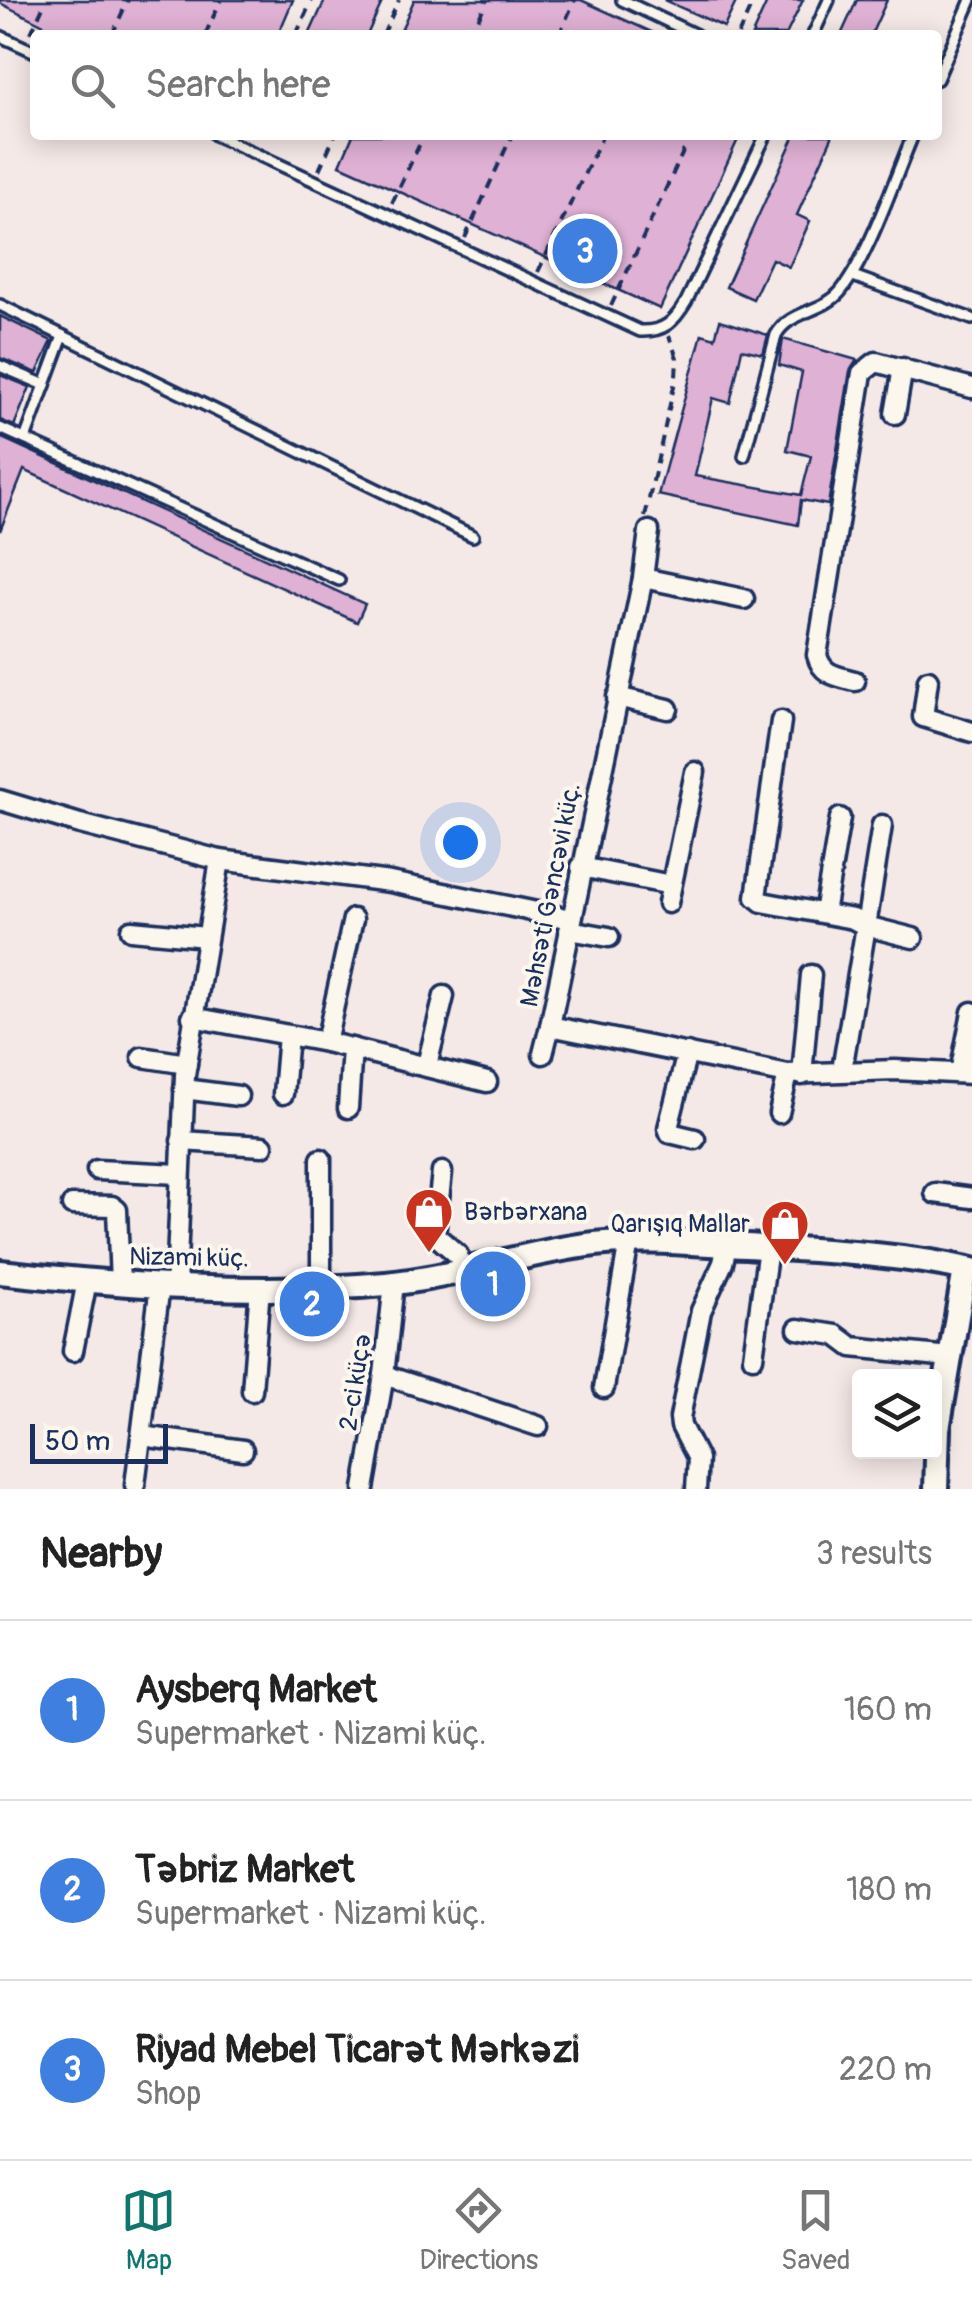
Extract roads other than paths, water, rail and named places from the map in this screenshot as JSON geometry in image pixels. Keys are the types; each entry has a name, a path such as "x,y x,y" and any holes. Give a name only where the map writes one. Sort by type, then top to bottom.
{"street":[{"path":"855,681 826,673 817,655 862,373 876,362 972,388"},
{"path":"895,414 904,368"},
{"name":"Məhsəti Gəncəvi küç.","path":"649,531 643,578 550,1026 795,1074 842,1070 966,1074"},
{"path":"643,578 744,600"},
{"path":"928,680 922,718 972,732"},
{"path":"617,697 668,709"},
{"path":"781,720 756,897 762,902 852,918 866,926 913,938"},
{"path":"582,867 669,894 695,772"},
{"path":"0,800 220,860 390,882 609,936"},
{"path":"824,912 840,818"},
{"path":"842,1070 882,826"},
{"path":"136,1485 168,1286 192,1017 220,860"},
{"path":"326,1042 354,919"},
{"path":"131,930 206,937"},
{"path":"779,1114 795,1074 811,974"},
{"path":"427,1065 444,996"},
{"path":"966,1074 972,1012"},
{"path":"192,1017 326,1042 487,1082"},
{"path":"543,1054 550,1026"},
{"path":"282,1094 288,1034"},
{"path":"348,1108 352,1048"},
{"path":"687,1053 668,1128 670,1134 695,1139"},
{"path":"142,1057 186,1064"},
{"path":"184,1089 238,1096"},
{"path":"180,1141 263,1146"},
{"path":"321,1159 321,1286"},
{"path":"97,1170 180,1174"},
{"path":"442,1172 436,1235 458,1255 463,1270"},
{"path":"935,1193 972,1198"},
{"path":"72,1205 112,1206 117,1210 120,1284"},
{"path":"604,1388 629,1242"},
{"name":"Nizami küç.","path":"0,1272 168,1286 394,1283 578,1246 629,1242 883,1254 969,1270"},
{"path":"696,1489 698,1459 680,1418 700,1312 724,1263 728,1245"},
{"path":"753,1356 768,1248"},
{"path":"936,1489 936,1440 969,1270"},
{"path":"73,1352 86,1281"},
{"name":"2-ci küçə","path":"364,1489 384,1375 394,1283"},
{"path":"252,1391 260,1287"},
{"path":"798,1329 836,1335 852,1348 950,1357"},
{"path":"384,1375 538,1426"},
{"path":"142,1436 243,1450"}],"lane":[{"path":"622,0 685,30"},
{"path":"815,30 830,0"},
{"path":"942,67 971,0"},
{"path":"0,36 30,50"},
{"path":"227,140 640,331 665,328 677,318 764,140"},
{"path":"744,456 772,346 781,326 837,296 853,276 911,140"},
{"path":"853,276 972,319"},
{"path":"0,305 473,536"},
{"path":"25,440 64,336"},
{"path":"0,366 45,386"},
{"path":"0,428 339,580"}],"place":[{"name":"Riyad Mebel Ticarət Mərkəzi","path":"585,251"},
{"name":"Bərbərxana","path":"429,1254"},
{"name":"Qarışıq Mallar","path":"785,1266"},
{"name":"Aysberq Market","path":"493,1284"},
{"name":"Təbriz Market","path":"312,1304"}]}
